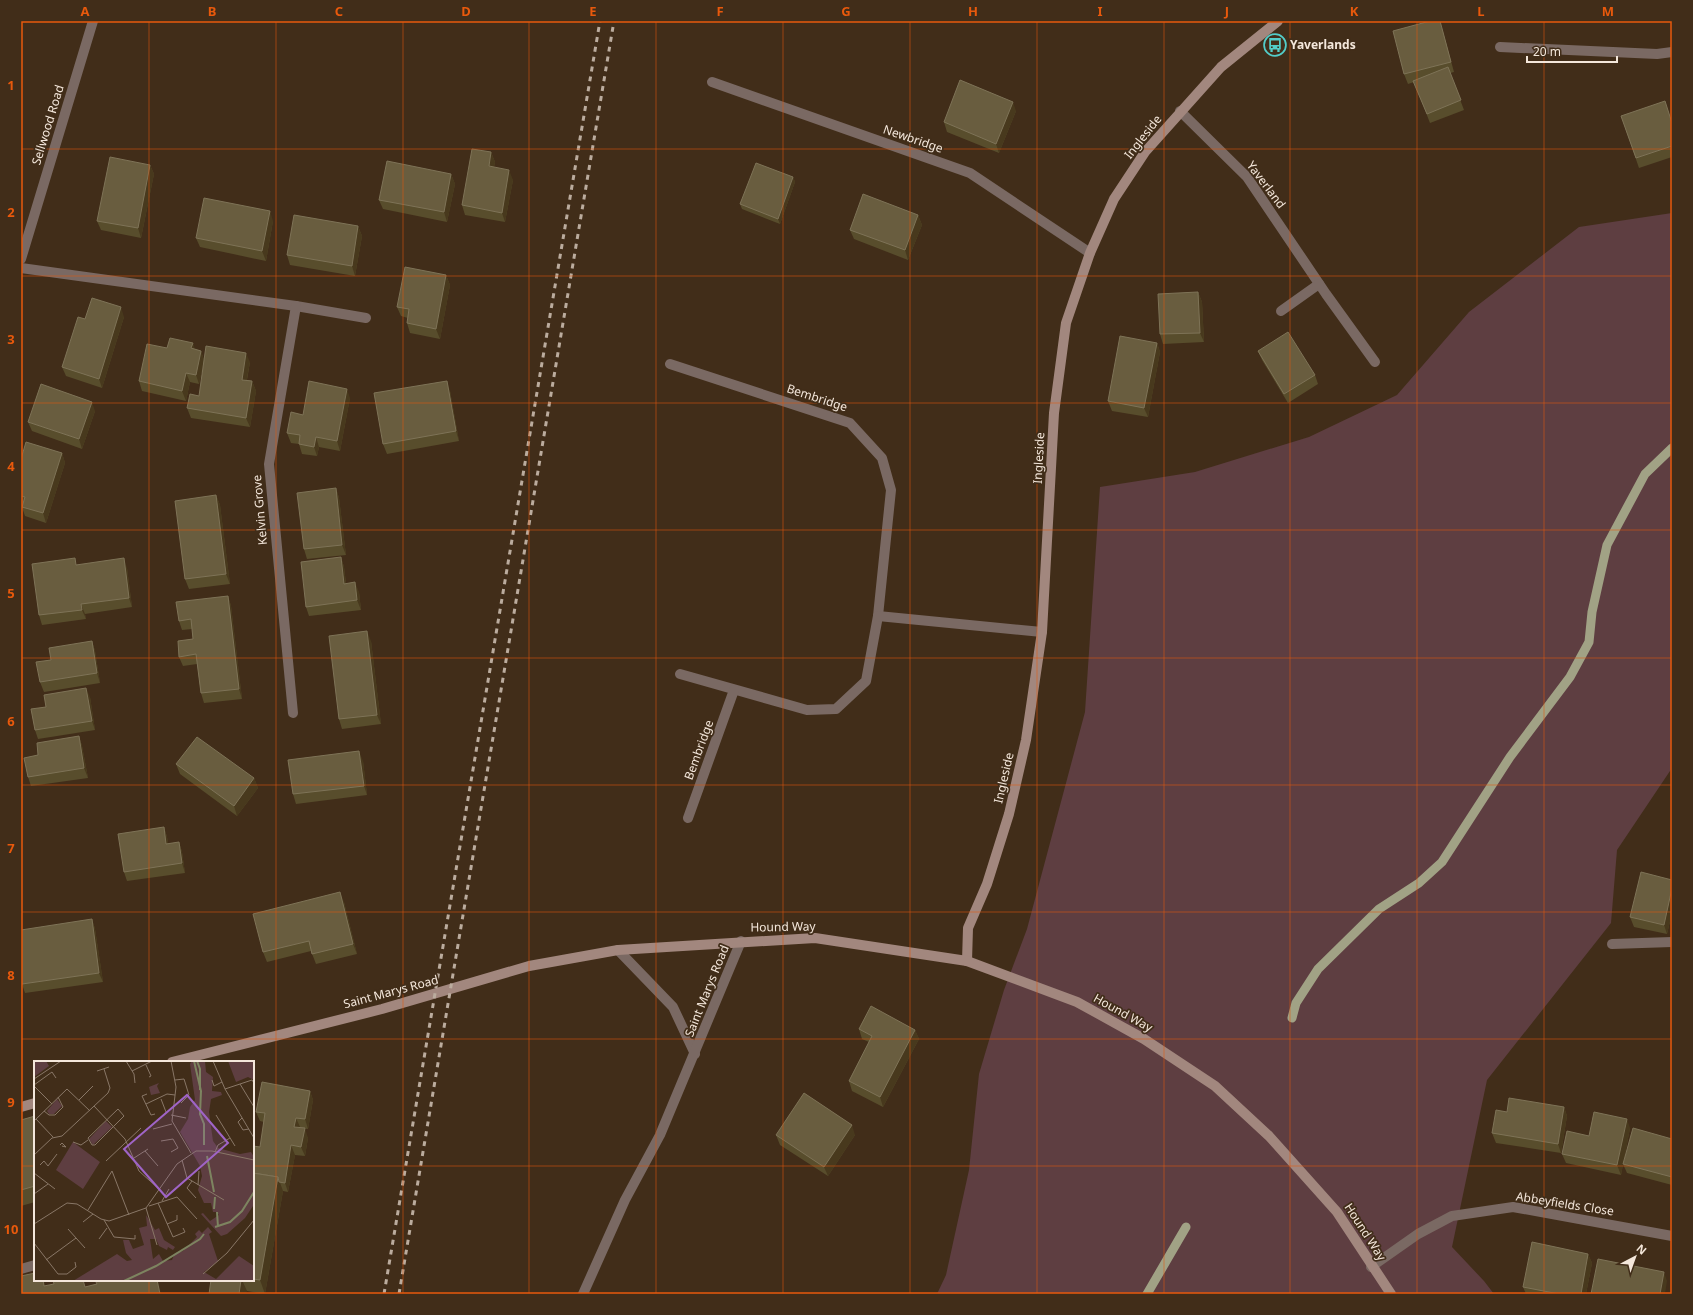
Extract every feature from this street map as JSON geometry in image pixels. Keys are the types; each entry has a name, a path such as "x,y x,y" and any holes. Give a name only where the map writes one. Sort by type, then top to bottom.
{"street":[{"name":"Sellwood Road","path":"21,259 93,21"},
{"name":"Ingleside","path":"967,961 968,928 987,884 1011,807 1026,740 1042,632 1054,413 1066,323 1090,253 1114,200 1145,152 1180,111 1221,67 1278,21"},
{"path":"1500,47 1657,54 1672,52"},
{"name":"Newbridge","path":"712,82 970,173 1090,253"},
{"name":"Yaverland","path":"1180,111 1247,177 1319,284 1375,362"},
{"path":"21,268 296,306 366,318"},
{"path":"1281,311 1319,284"},
{"name":"Kelvin Grove","path":"293,713 269,464 296,306"},
{"name":"Bembridge","path":"670,364 850,423 882,458 891,490 878,616 866,681 836,709 807,710 680,674"},
{"path":"878,616 1042,632"},
{"name":"Bembridge","path":"688,818 734,690"},
{"name":"Hound Way","path":"741,941 815,938 967,961 1077,1002 1144,1039 1214,1086 1269,1136 1304,1173 1337,1212 1371,1267 1391,1294"},
{"name":"Saint Marys Road","path":"176,1061 382,1009 529,966 618,950 741,941 660,1135 625,1200 583,1294"},
{"path":"1612,944 1672,942"},
{"name":"Saint Marys Road","path":"618,950 673,1007 695,1054"},
{"path":"21,1107 34,1103"},
{"name":"Abbeyfields Close","path":"1371,1267 1418,1234 1452,1216 1512,1207 1672,1236"},
{"path":"21,1269 34,1264"}],"shaded area":[{"path":"1672,213 1672,768 1617,850 1611,923 1487,1080 1452,1247 1484,1281 1494,1294 937,1294 946,1275 969,1170 979,1074 1004,990 1027,929 1085,712 1100,487 1195,472 1309,437 1397,395 1469,312 1579,227"}],"building":[{"path":"1430,21 1440,21 1451,62 1404,74 1393,31"},
{"path":"1448,67 1461,100 1427,114 1413,81"},
{"path":"960,80 1013,102 996,144 944,122"},
{"path":"1665,101 1672,123 1672,146 1636,158 1621,116"},
{"path":"472,149 491,152 489,166 509,170 502,213 462,205"},
{"path":"110,157 150,165 138,228 97,221"},
{"path":"387,161 451,174 444,212 379,200"},
{"path":"756,163 793,177 778,219 740,204"},
{"path":"863,194 918,215 905,250 850,230"},
{"path":"204,198 270,211 262,251 196,238"},
{"path":"294,215 358,226 352,266 287,255"},
{"path":"405,267 446,275 436,329 407,323 409,309 397,307"},
{"path":"1198,292 1200,333 1160,334 1158,294"},
{"path":"92,298 121,307 99,379 62,367 78,317 85,319"},
{"path":"1288,332 1315,375 1284,394 1258,351"},
{"path":"1120,336 1157,343 1144,408 1108,401"},
{"path":"170,338 193,343 191,348 201,351 196,375 186,373 182,391 139,381 147,344 167,348"},
{"path":"206,346 246,353 242,380 252,381 246,418 187,408 190,394 199,396"},
{"path":"309,381 347,389 337,441 316,437 314,447 299,444 300,435 287,433 291,412 303,415"},
{"path":"447,381 456,431 383,444 374,393"},
{"path":"41,384 92,402 79,439 28,422"},
{"path":"26,442 62,453 43,513 22,507 25,497 21,496 21,459"},
{"path":"336,488 342,545 304,549 297,493"},
{"path":"216,495 226,574 185,579 175,501"},
{"path":"341,557 344,584 355,582 357,600 306,607 301,562"},
{"path":"75,558 76,565 124,558 129,598 81,604 82,610 39,615 32,564"},
{"path":"228,596 239,689 201,693 196,654 179,657 178,641 193,639 191,619 179,621 176,602"},
{"path":"367,631 377,715 339,719 329,636"},
{"path":"92,641 97,673 40,682 36,662 51,660 49,648"},
{"path":"86,688 92,721 35,730 31,709 46,707 44,695"},
{"path":"79,736 84,768 28,777 24,758 38,755 37,743"},
{"path":"197,737 254,778 234,806 176,764"},
{"path":"359,751 364,786 293,794 288,760"},
{"path":"164,827 166,844 179,842 182,863 124,872 118,834"},
{"path":"1641,872 1672,880 1672,888 1664,925 1630,917"},
{"path":"340,892 353,944 312,954 309,941 263,952 253,914"},
{"path":"92,919 99,973 22,984 21,930"},
{"path":"871,1006 915,1030 880,1097 849,1081 872,1036 859,1029"},
{"path":"262,1082 310,1091 305,1119 296,1118 294,1127 305,1128 301,1147 291,1145 285,1183 279,1182 278,1177 254,1173 254,1146 260,1147 265,1113 256,1112"},
{"path":"804,1093 852,1125 824,1167 776,1135"},
{"path":"1509,1098 1564,1107 1558,1144 1492,1133 1496,1110 1507,1112"},
{"path":"1594,1112 1627,1119 1617,1165 1562,1154 1567,1131 1589,1136"},
{"path":"34,1116 34,1186 21,1190 21,1120"},
{"path":"1633,1128 1672,1139 1672,1177 1623,1164"},
{"path":"254,1173 278,1177 260,1280 254,1279"},
{"path":"1532,1242 1588,1254 1581,1294 1559,1294 1523,1287"},
{"path":"1598,1259 1664,1272 1660,1294 1591,1294"},
{"path":"34,1273 34,1281 43,1281 44,1286 54,1284 53,1281 83,1281 85,1287 97,1284 96,1281 157,1281 160,1294 21,1294 21,1276"},
{"path":"211,1281 241,1281 239,1294 209,1294"}],"waterway":[{"path":"1292,1018 1296,1003 1318,969 1379,909 1419,883 1442,862 1510,757 1570,677 1589,642 1592,612 1607,545 1645,474 1672,448"},
{"path":"1147,1294 1186,1227"}],"railway":[{"path":"384,1294 600,21"},
{"path":"399,1294 614,21"}],"place":[{"name":"Yaverlands","path":"1275,45"}]}
